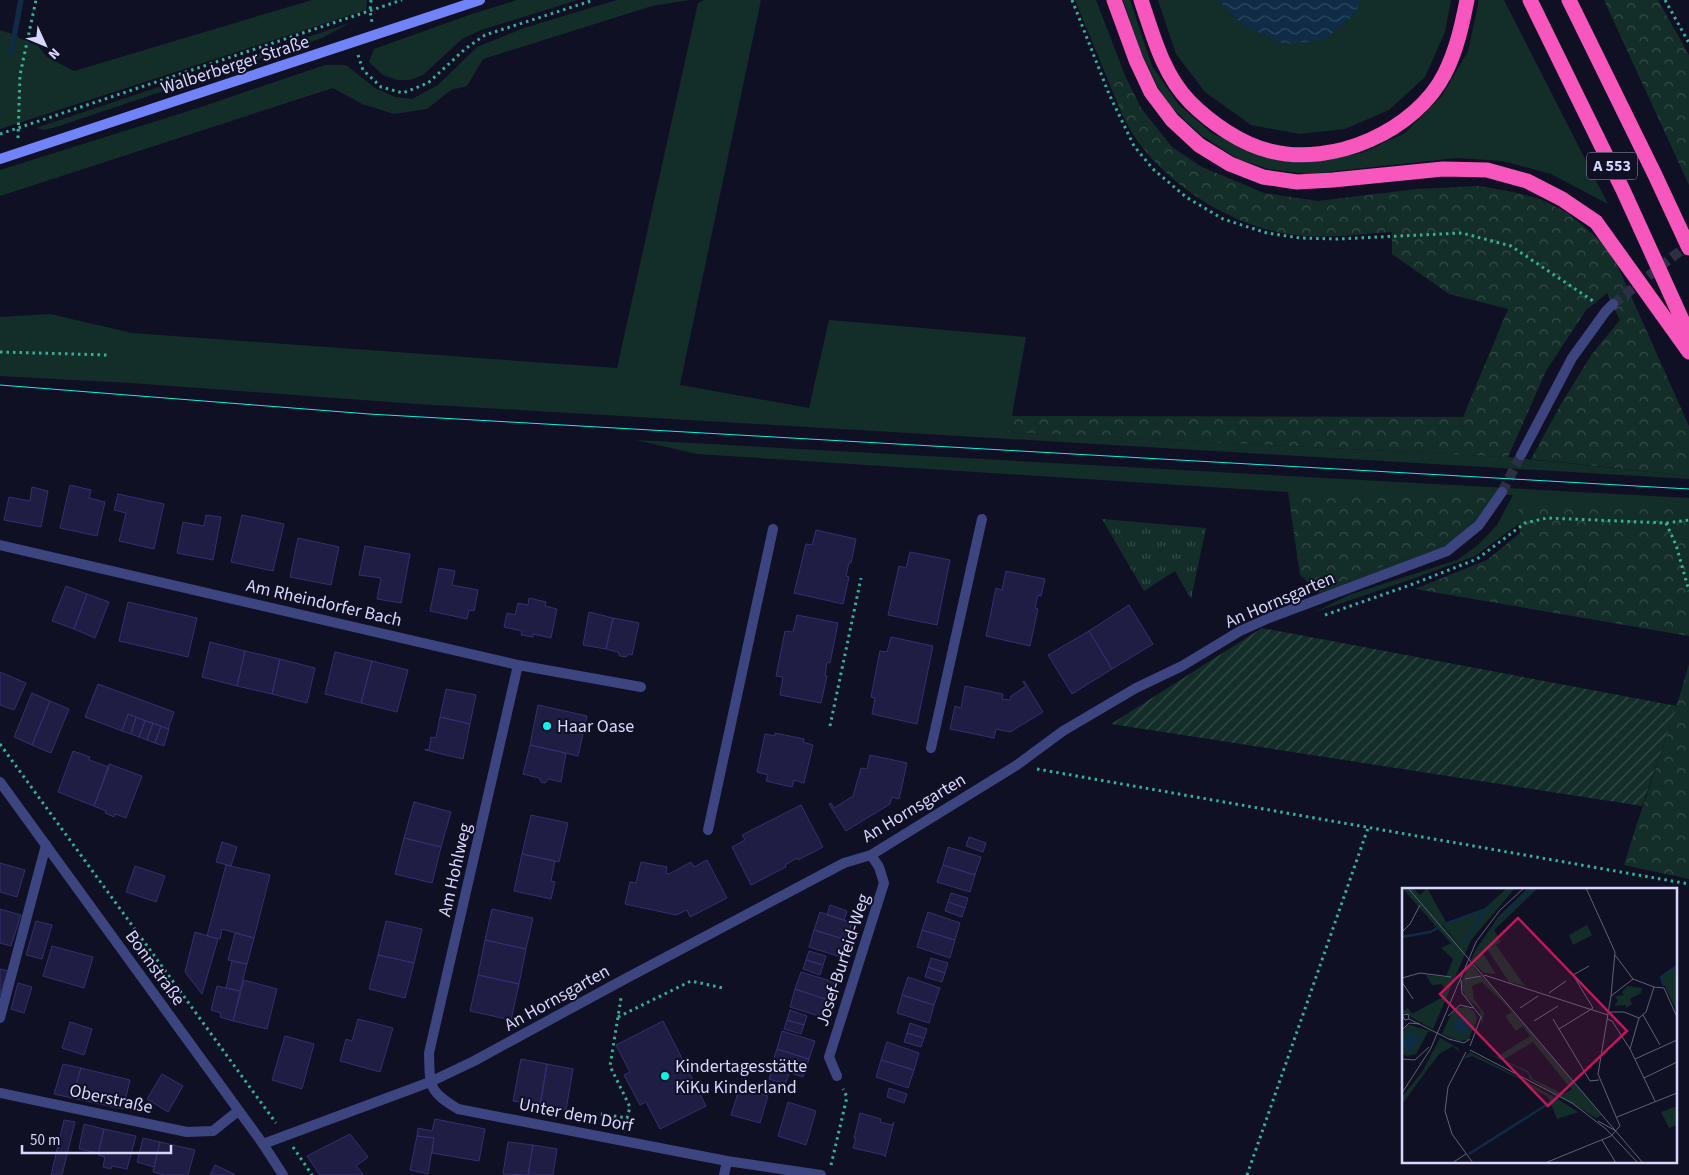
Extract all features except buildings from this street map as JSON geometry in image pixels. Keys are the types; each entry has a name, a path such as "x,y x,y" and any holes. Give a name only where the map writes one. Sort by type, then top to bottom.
{"highway":[{"path":"1114,0 1150,92 1172,120 1199,145 1230,164 1263,177 1296,182 1443,169 1487,170 1526,182 1562,199 1596,222 1689,352"},
{"path":"1141,0 1159,51 1172,78 1189,101 1214,124 1245,141 1270,151 1302,154 1332,152 1365,142 1398,126 1424,102 1445,74 1459,41 1467,0"},
{"name":"A 553","path":"1530,0 1623,190 1689,335"},
{"name":"A 553","path":"1569,0 1689,248"}],"main road":[{"name":"Walberberger Straße","path":"0,159 480,0"}],"street":[{"path":"1521,455 1572,358 1612,304"},
{"name":"An Hornsgarten","path":"263,1144 430,1082 474,1062 623,980 844,863 871,854 1017,765 1063,731 1136,688 1182,666 1240,631 1269,618 1447,551 1479,526 1502,492"},
{"path":"930,748 982,519"},
{"path":"708,830 773,530"},
{"name":"Am Rheindorfer Bach","path":"0,545 518,666 641,687"},
{"name":"Am Hohlweg","path":"430,1082 430,1053 518,666"},
{"name":"Bonnstraße","path":"0,782 263,1144 280,1173"},
{"path":"0,1018 46,845"},
{"name":"Josef-Burfeid-Weg","path":"837,1076 829,1057 884,884 879,868 871,854"},
{"name":"Unter dem Dorf","path":"430,1082 439,1098 458,1109 727,1161 822,1175"},
{"name":"Oberstraße","path":"0,1093 187,1132 213,1131 238,1111"},
{"path":"724,1175 727,1161"}],"path":[{"path":"18,154 20,75 36,0"},
{"path":"372,0 370,11 374,35"},
{"path":"0,134 402,0"},
{"path":"354,42 363,70 381,87 403,93 428,82 465,49 485,35 594,0"},
{"path":"1665,0 1689,43"},
{"path":"0,352 108,355"},
{"path":"1321,616 1413,584 1477,559 1526,523 1547,518 1666,523 1689,520"},
{"path":"1666,523 1676,545 1689,591"},
{"path":"830,726 861,578"},
{"path":"0,744 286,1136 312,1175"},
{"path":"1017,765 1689,884"},
{"path":"1247,1175 1368,828"},
{"path":"601,1114 627,1118 630,1106 610,1066 623,980"},
{"path":"618,1017 691,981 723,988"},
{"path":"831,1165 847,1097 837,1076"}],"green space":[{"path":"312,0 367,0 366,10 0,129 0,30 35,42 47,57 74,71"},
{"path":"517,0 578,0 481,30 462,39 423,75 410,80 397,80 383,75 369,62 374,49"},
{"path":"617,0 690,0 652,6 483,59 467,86 451,90 427,109 394,114 362,104 333,88 0,196 0,170 198,108 325,65 346,65 375,88 395,97 412,99 438,85 477,47 524,28"},
{"path":"704,0 761,0 680,385 809,408 829,320 1026,337 1009,432 1508,457 1689,476 1689,479 417,404 131,383 0,376 0,317 50,314 132,333 617,368 698,3"},
{"path":"1075,0 1096,0 1126,78 1110,85"},
{"path":"1123,0 1130,0 1152,66 1179,105 1213,134 1266,156 1308,162 1362,153 1405,133 1442,96 1468,51 1478,0 1504,0 1608,204 1551,174 1502,161 1457,158 1308,174 1269,169 1238,159 1201,135 1170,106 1158,87 1140,50"},
{"path":"1158,0 1451,0 1445,32 1425,77 1389,110 1345,129 1299,134 1251,125 1205,92 1176,54"},
{"path":"1604,0 1658,0 1689,55 1689,185"},
{"path":"350,23 322,38 56,127 44,130 36,128"},
{"path":"1126,78 1141,108 1172,147 1202,167 1264,193 1318,201 1417,189 1479,186 1540,199 1568,213 1610,249 1689,426 1689,476 1531,459 1561,404 1592,354 1620,320 1607,293 1586,310 1546,371 1508,457 1008,432 1011,416 1463,417 1508,309 1449,294 1392,254 1392,232 1332,236 1296,235 1252,225 1230,216 1209,204 1170,176 1153,160 1130,130 1110,85"},
{"path":"636,440 1689,498 1689,503 1518,503 1520,523 1475,556 1315,612 1349,595 1457,560 1478,545 1497,525 1513,495 1497,494 1480,520 1442,548 1320,593 1300,575 1328,587 1435,547 1474,521 1490,494 1288,492 697,454"},
{"path":"1288,492 1491,493 1474,521 1435,547 1328,587 1300,575"},
{"path":"1518,503 1689,503 1689,636 1415,589 1487,560 1520,533"},
{"path":"1102,519 1206,528 1191,599 1175,571 1144,591"},
{"path":"1262,628 1677,706 1642,806 1111,724"},
{"path":"1689,664 1689,879 1624,865"}],"water":[{"path":"1218,0 1361,0 1354,15 1324,40 1285,44 1244,26"}],"waterway":[{"path":"11,52 21,0"}],"tunnel":[{"path":"1613,304 1689,244"},
{"path":"1502,492 1521,455"}],"tram line":[{"path":"0,385 369,414 1689,489"}],"place":[{"name":"Haar Oase","path":"547,726"},
{"name":"Kindertagesstätte KiKu Kinderland","path":"665,1076"}]}
